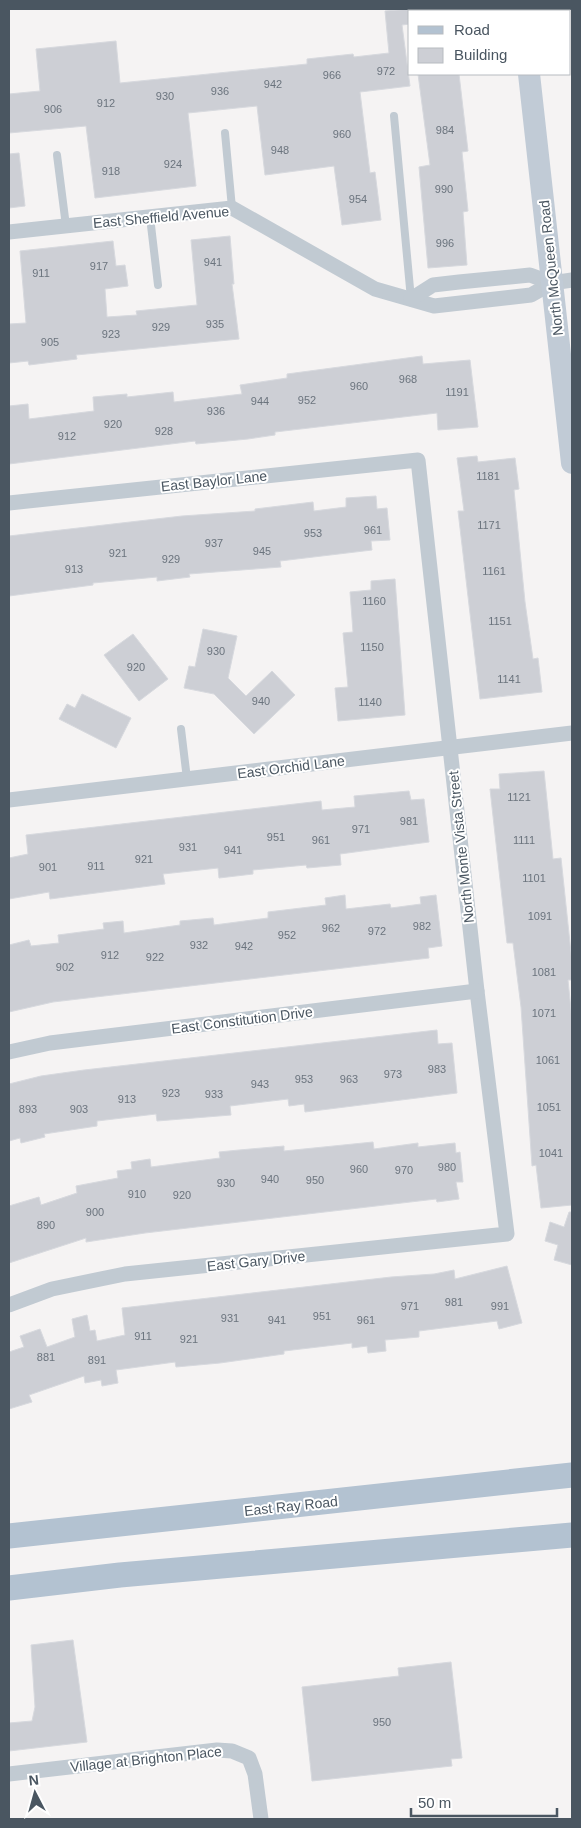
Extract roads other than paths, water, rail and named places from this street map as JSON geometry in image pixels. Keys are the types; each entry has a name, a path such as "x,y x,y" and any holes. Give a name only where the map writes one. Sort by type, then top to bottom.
{"main road":[{"name":"North McQueen Road","path":"528,75 562,281 572,463"},
{"name":"East Ray Road","path":"9,1536 572,1475"},
{"path":"9,1588 120,1575 572,1535"}],"street":[{"name":"East Sheffield Avenue","path":"9,232 232,208 375,289 434,306 531,295 562,281"},
{"path":"411,299 433,286 442,284 530,275 562,281"},
{"name":"East Baylor Lane","path":"9,503 418,460"},
{"name":"North Monte Vista Street","path":"418,460 477,991 507,1234"},
{"name":"East Orchid Lane","path":"9,800 451,749 572,733"},
{"name":"East Constitution Drive","path":"9,1052 50,1043 477,991"},
{"name":"East Gary Drive","path":"9,1305 52,1289 125,1274 507,1234"},
{"name":"Village at Brighton Place","path":"9,1774 216,1750 232,1751 249,1758 255,1774 261,1819"}],"lane":[{"path":"394,116 411,299"},
{"path":"224,133 232,208"},
{"path":"57,155 66,226"},
{"path":"150,217 158,285"},
{"path":"181,729 187,779"}]}
